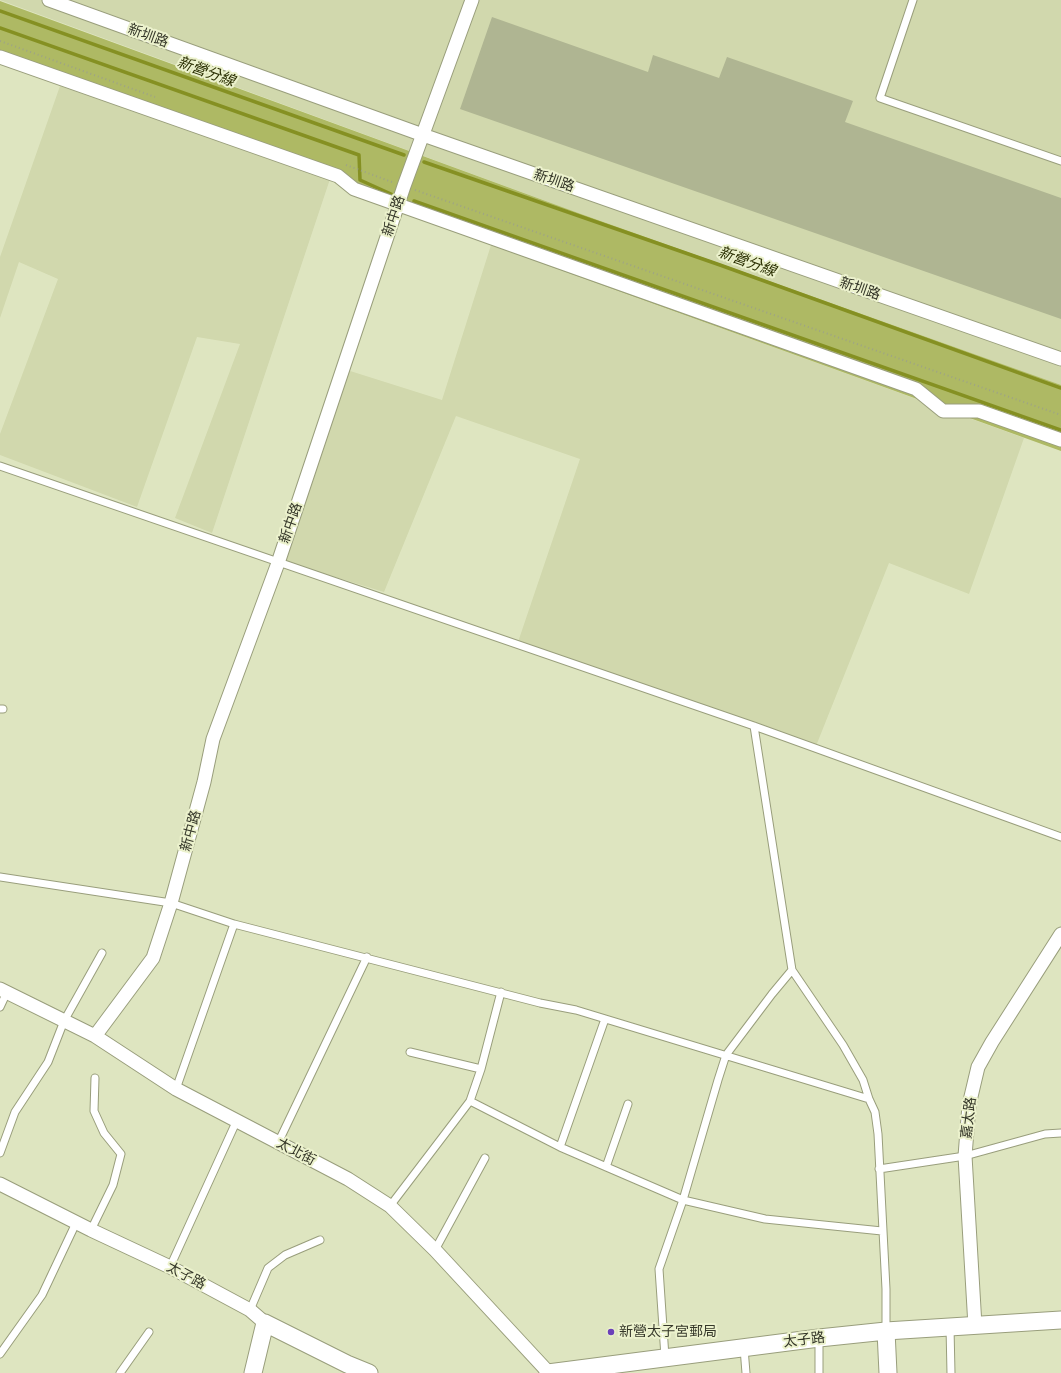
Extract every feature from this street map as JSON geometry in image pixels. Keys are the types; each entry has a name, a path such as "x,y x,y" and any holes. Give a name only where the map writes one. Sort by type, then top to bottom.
{"street":[{"name":"新圳路","path":"49,0 423,135 1061,360"},
{"name":"新中路","path":"95,1036 153,958 172,903 204,782 213,739 278,563 404,186 472,0"},
{"path":"0,57 338,176 354,189 916,389 944,411 979,411 1061,440"},
{"name":"嘉太路","path":"975,1326 966,1156 969,1105 978,1067 992,1042 1061,934"},
{"name":"太北街","path":"3,990 95,1036 176,1089 348,1179 390,1206 435,1250 548,1373"},
{"name":"太子路","path":"3,1190 170,1267 250,1310 265,1323 345,1369 369,1373"},
{"name":"太子路","path":"548,1373 621,1368 665,1357 886,1331 1061,1320"},
{"path":"253,1373 265,1323"},
{"path":"886,1331 888,1373"}],"lane":[{"path":"913,0 880,98 1061,161"},
{"path":"0,466 754,726 1061,837"},
{"path":"754,726 792,970 843,1045 863,1080 875,1112 886,1331"},
{"path":"0,877 172,903 234,924 367,957 540,1003 576,1010 869,1099"},
{"path":"176,1089 234,924"},
{"path":"0,1153 15,1112 48,1062 64,1021 102,953"},
{"path":"278,1143 367,957"},
{"path":"665,1357 659,1269 683,1200 726,1055 792,970"},
{"path":"0,1007 3,990"},
{"path":"390,1206 470,1101 481,1068 501,992"},
{"path":"560,1147 605,1019"},
{"path":"410,1052 481,1068"},
{"path":"91,1230 113,1185 121,1154 104,1133 94,1111 96,1078"},
{"path":"470,1101 560,1147 683,1200 765,1219 882,1231"},
{"path":"606,1166 628,1104"},
{"path":"170,1267 237,1120"},
{"path":"879,1169 966,1156 1045,1134 1061,1133"},
{"path":"435,1250 485,1158"},
{"path":"0,1354 42,1295 76,1223"},
{"path":"250,1310 268,1268 285,1255 320,1240"},
{"path":"950,1327 951,1373"},
{"path":"120,1373 149,1332"},
{"path":"819,1338 819,1373"},
{"path":"744,1348 746,1373"}],"path":[{"path":"355,168 1061,415"}],"shaded area":[{"path":"0,0 1061,0 1061,385 581,214"},
{"path":"60,86 330,179 212,533 175,518 240,344 197,337 137,507 0,455 0,434 58,279 19,262 0,318 0,257"},
{"path":"491,245 1024,438 969,594 889,563 816,746 518,642 580,459 456,416 384,592 273,558 347,370 442,400"}],"green space":[{"path":"0,1 581,214 1061,385 1061,451 491,245 346,191 330,179 0,64"}],"building":[{"path":"492,17 648,72 653,55 719,78 727,57 853,101 845,122 1061,198 1061,319 460,109"}],"waterway":[{"name":"新營分線","path":"0,11 404,155"},
{"path":"0,28 359,155 360,180 391,194"},
{"name":"新營分線","path":"424,162 720,265 1061,388"},
{"path":"414,201 1061,430"}],"place":[{"name":"新營太子宮郵局","path":"611,1332"}]}
